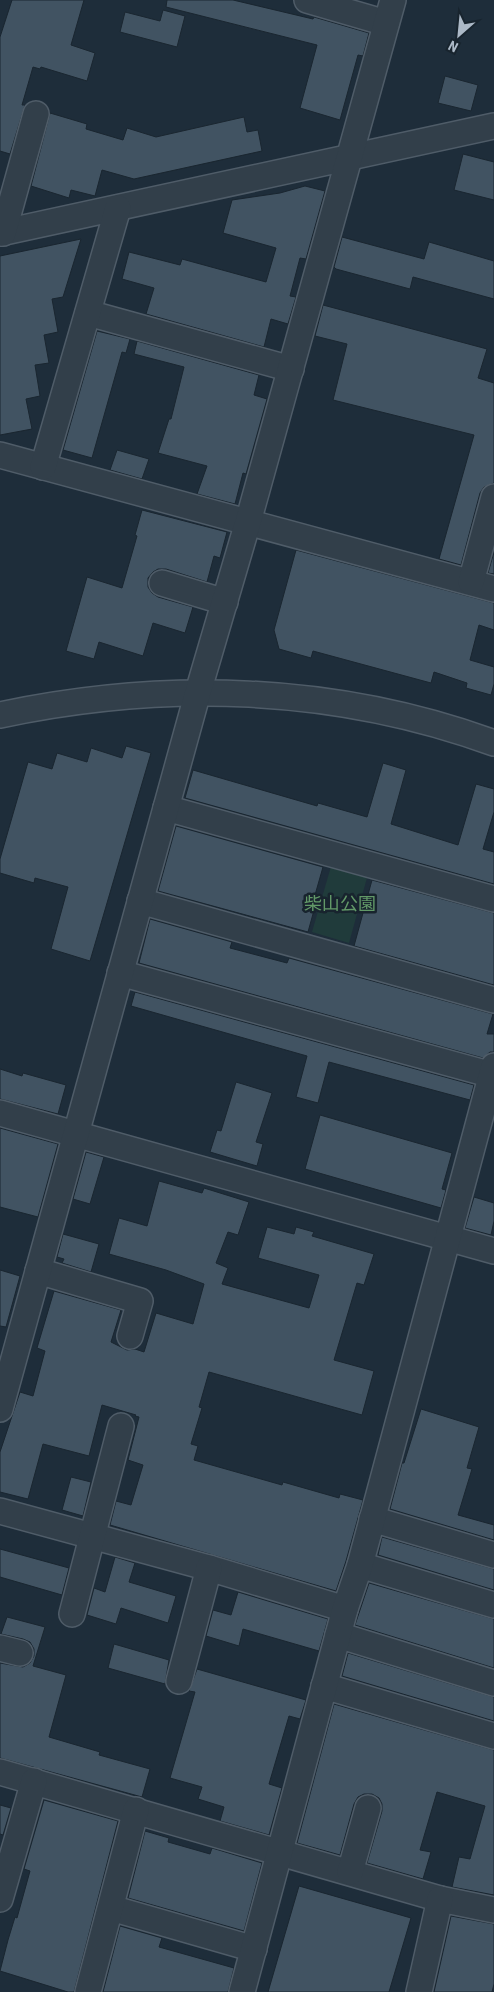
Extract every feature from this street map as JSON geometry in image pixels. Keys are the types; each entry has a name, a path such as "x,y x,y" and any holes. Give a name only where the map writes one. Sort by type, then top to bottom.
{"street":[{"path":"0,1409 198,692 248,522 390,11 307,0"},
{"path":"36,114 1,233 494,126"},
{"path":"43,467 118,208"},
{"path":"88,313 291,369"},
{"path":"0,455 494,589"},
{"path":"471,582 494,497"},
{"path":"162,583 224,602"},
{"path":"0,715 93,700 198,692 269,694 326,700 386,712 493,740"},
{"path":"166,808 494,899"},
{"path":"140,901 494,1000"},
{"path":"120,973 493,1070 449,1239 360,1565 345,1609 242,1992"},
{"path":"0,1113 494,1251"},
{"path":"38,1271 140,1301 130,1336"},
{"path":"72,1614 121,1426"},
{"path":"0,1511 209,1568 345,1609"},
{"path":"372,1519 494,1555"},
{"path":"360,1565 494,1605"},
{"path":"179,1681 209,1568"},
{"path":"338,1635 494,1684"},
{"path":"324,1686 494,1736"},
{"path":"0,1772 440,1899 494,1910"},
{"path":"0,1899 34,1781"},
{"path":"350,1872 368,1808"},
{"path":"88,1992 136,1810"},
{"path":"419,1992 440,1899"},
{"path":"111,1908 254,1949"}],"green space":[{"name":"柴山公園","path":"332,863 368,874 349,943 312,932"}],"building":[{"path":"12,0 84,0 71,45 95,53 87,81 41,67 40,69 33,67 22,105 25,105 10,154 0,151 0,37"},
{"path":"167,0 233,0 313,19 314,17 369,33 363,56 358,55 340,120 300,108 317,45 166,7"},
{"path":"163,10 185,16 177,47 120,32 125,12 160,21"},
{"path":"445,76 478,85 471,111 438,103"},
{"path":"50,113 87,124 86,129 123,140 127,128 156,137 244,117 247,132 258,130 262,151 134,179 102,170 95,196 71,190 69,198 31,186"},
{"path":"463,154 494,162 494,200 454,190"},
{"path":"305,186 325,191 306,259 300,258 290,296 296,297 288,324 271,319 264,347 146,314 154,288 122,279 129,252 180,265 182,259 266,282 276,248 223,233 232,200 280,193"},
{"path":"342,237 424,259 429,242 494,261 494,299 413,277 410,289 336,269 334,267"},
{"path":"81,239 63,297 52,299 58,332 44,335 49,363 35,365 40,396 26,399 32,429 0,435 0,256"},
{"path":"323,305 487,349 478,378 494,383 494,483 484,487 480,493 461,565 439,559 474,435 333,400 347,344 315,336"},
{"path":"97,331 130,339 126,353 122,352 92,458 63,450"},
{"path":"137,341 259,375 254,395 267,399 246,474 243,473 235,504 197,494 207,466 158,453 169,419 171,419 184,367 134,354"},
{"path":"117,450 149,459 142,479 110,470"},
{"path":"142,510 227,532 220,558 214,556 207,582 166,569 158,569 148,578 148,587 158,597 193,607 185,633 153,623 143,656 99,642 94,659 66,651 87,577 122,588 137,536 135,535"},
{"path":"296,550 494,603 494,630 479,625 470,660 494,667 494,684 491,695 466,688 467,683 434,672 431,683 313,651 311,658 279,649 274,630"},
{"path":"494,552 494,574 488,573"},
{"path":"126,746 151,753 90,961 51,949 68,887 35,878 34,883 0,873 0,859 28,762 52,769 57,753 87,762 91,748 122,758"},
{"path":"383,763 406,770 391,824 458,845 476,784 494,789 494,812 483,849 494,852 494,884 185,798 193,770 317,806 318,803 367,817"},
{"path":"176,826 323,867 313,902 316,903 308,932 158,891"},
{"path":"372,880 494,913 494,985 354,946"},
{"path":"150,919 232,942 230,948 287,963 289,958 493,1014 487,1034 494,1034 494,1052 490,1052 483,1058 139,963"},
{"path":"135,992 474,1085 470,1100 329,1062 318,1103 296,1097 307,1056 131,1006"},
{"path":"0,1069 22,1076 23,1073 66,1085 58,1114 0,1099"},
{"path":"236,1082 272,1093 256,1142 263,1144 257,1166 210,1152 217,1130 221,1131"},
{"path":"320,1115 452,1153 442,1189 446,1190 441,1208 305,1169"},
{"path":"0,1128 58,1144 38,1217 0,1207"},
{"path":"86,1152 104,1157 90,1204 73,1199"},
{"path":"159,1181 202,1193 204,1188 249,1202 238,1235 228,1232 216,1263 228,1268 222,1284 309,1308 319,1275 258,1258 267,1227 294,1234 296,1227 314,1232 312,1236 374,1254 364,1285 357,1283 334,1360 374,1371 362,1415 209,1372 199,1407 202,1408 191,1444 198,1446 194,1460 282,1485 283,1482 339,1498 340,1494 363,1500 336,1591 110,1525 116,1501 131,1505 143,1465 128,1460 139,1417 136,1415 102,1405 89,1456 43,1444 28,1499 0,1492 0,1452 20,1392 33,1396 45,1351 37,1348 54,1291 121,1310 111,1342 127,1350 135,1349 144,1352 156,1313 193,1324 204,1284 166,1270 109,1254 119,1218 147,1226"},
{"path":"474,1197 494,1203 494,1221 491,1235 465,1228"},
{"path":"63,1234 99,1244 91,1272 62,1263 64,1259 57,1257"},
{"path":"0,1270 20,1276 6,1327 0,1326"},
{"path":"421,1409 479,1427 467,1468 472,1469 458,1515 494,1525 494,1540 390,1509 402,1463 404,1463"},
{"path":"71,1477 91,1482 83,1516 62,1510"},
{"path":"382,1537 494,1569 494,1590 378,1555"},
{"path":"0,1549 69,1568 62,1595 0,1577"},
{"path":"115,1557 135,1563 129,1582 176,1596 168,1623 121,1608 116,1624 87,1615 94,1588 105,1592"},
{"path":"369,1583 494,1619 494,1668 355,1625"},
{"path":"238,1592 328,1619 319,1651 243,1629 239,1646 206,1636 213,1610 231,1615"},
{"path":"7,1617 45,1627 33,1666 66,1675 49,1737 100,1752 99,1755 150,1769 142,1797 0,1758 0,1663 23,1667 30,1663 34,1656 34,1649 30,1642 1,1634"},
{"path":"114,1644 169,1660 165,1684 108,1668"},
{"path":"348,1653 494,1697 494,1721 342,1676"},
{"path":"197,1669 306,1700 300,1719 289,1716 269,1784 282,1788 269,1835 220,1821 224,1807 198,1799 202,1787 170,1778 195,1692 189,1691"},
{"path":"334,1704 494,1750 494,1895 452,1887 459,1857 470,1859 485,1806 437,1792 420,1850 431,1852 423,1879 367,1863 382,1811 382,1804 379,1798 372,1794 364,1794 358,1797 354,1804 340,1855 297,1843"},
{"path":"44,1800 118,1821 74,1992 68,1992 0,1971 30,1871 24,1869"},
{"path":"0,1805 11,1808 3,1835 0,1834"},
{"path":"145,1831 169,1838 168,1842 210,1854 212,1848 262,1863 244,1931 128,1898"},
{"path":"299,1886 411,1918 389,1992 268,1992"},
{"path":"451,1916 494,1924 494,1984 492,1992 434,1992"},
{"path":"120,1926 162,1938 159,1947 234,1968 228,1992 103,1992"}]}
